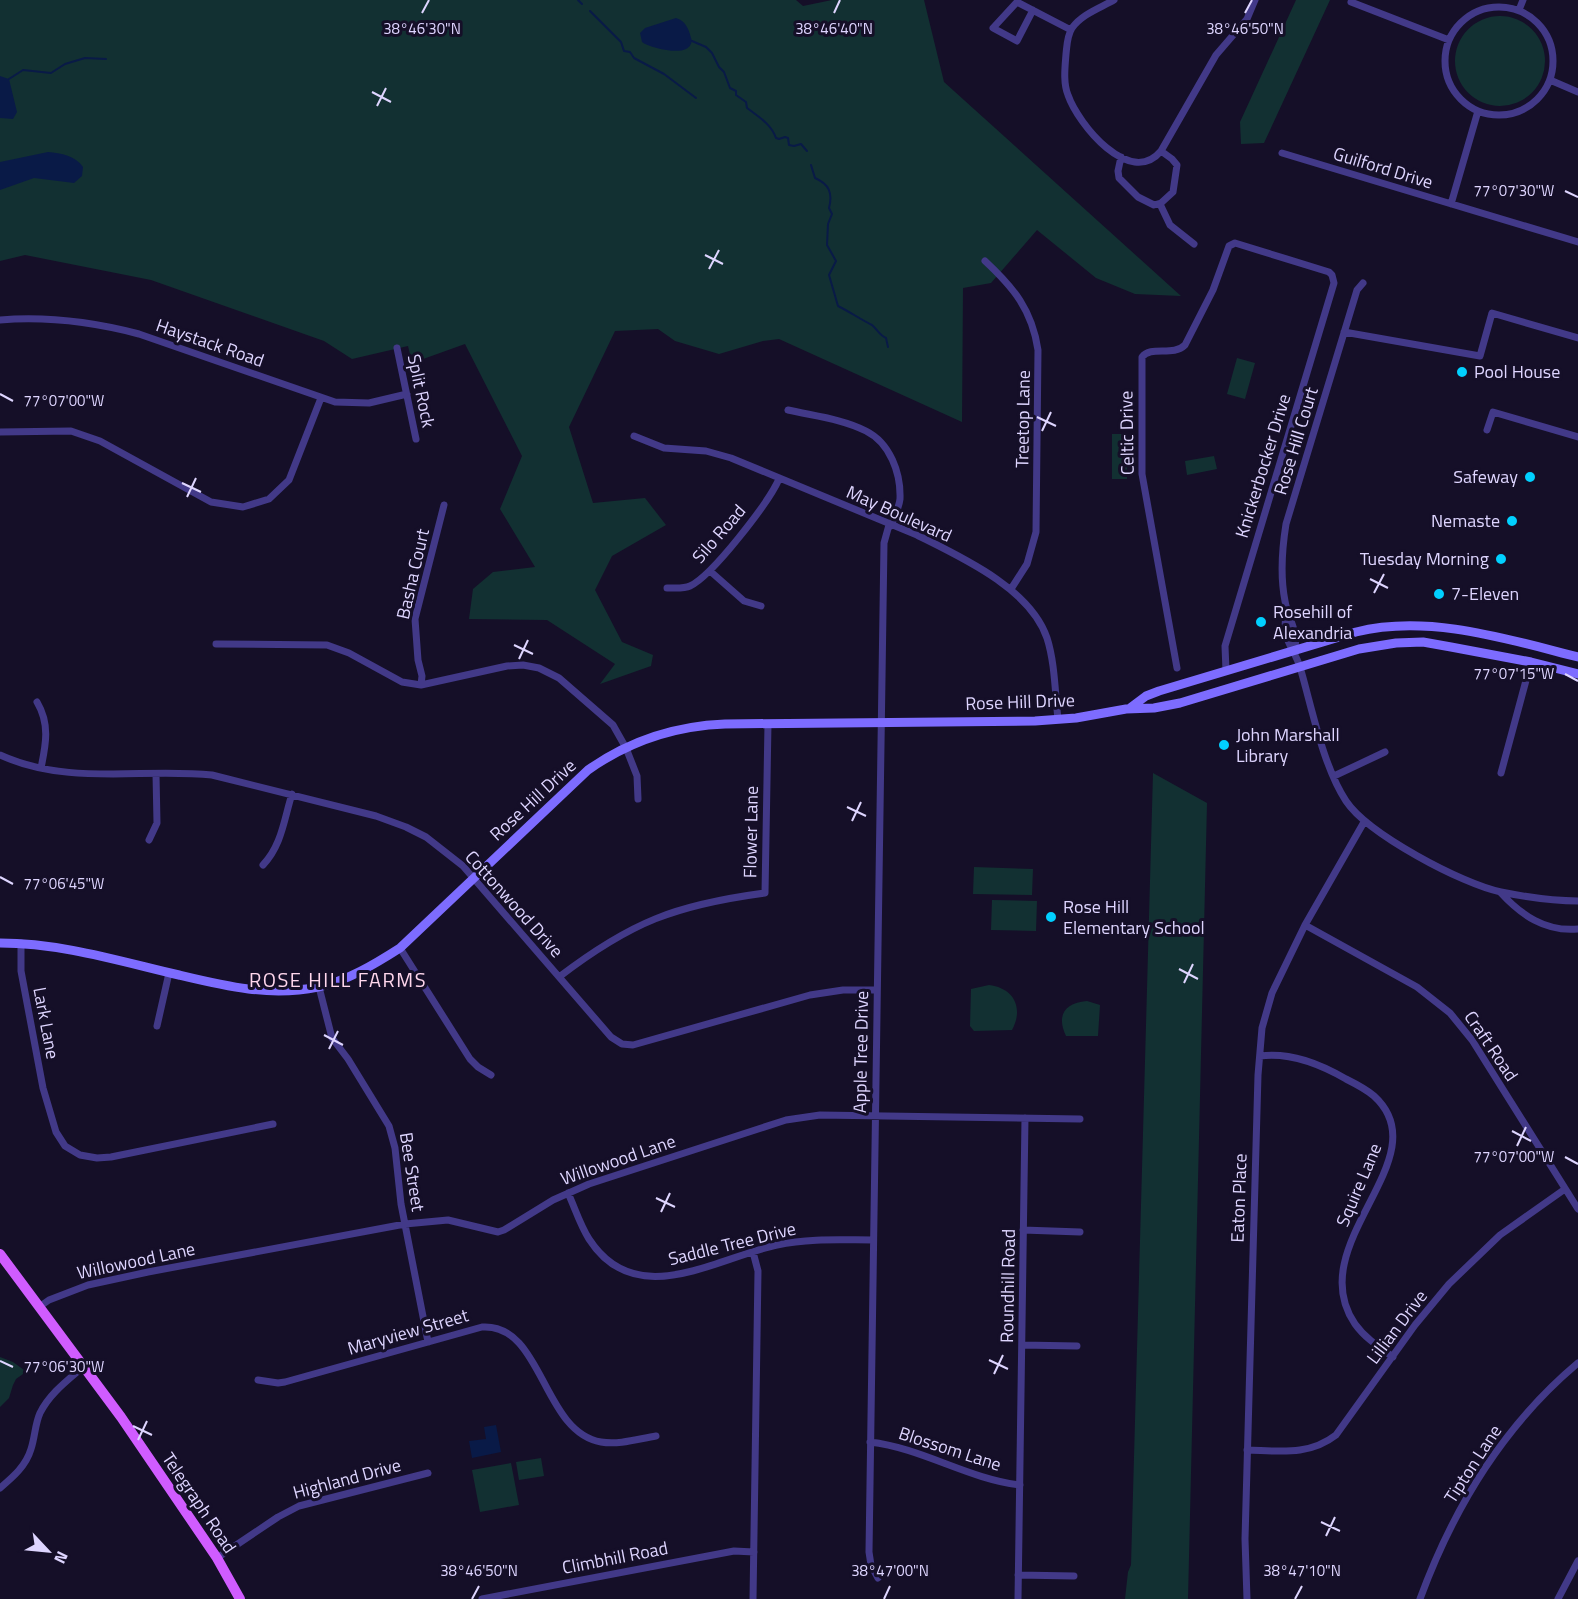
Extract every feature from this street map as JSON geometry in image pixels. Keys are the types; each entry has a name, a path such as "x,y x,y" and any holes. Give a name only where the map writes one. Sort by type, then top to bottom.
{"main road":[{"name":"Telegraph Road","path":"0,1254 121,1417 217,1558 240,1599"}],"street":[{"path":"1114,0 1083,16 1071,30 1067,39 1065,66 1067,93 1084,126 1108,150 1121,157 1144,163 1156,157 1161,151 1216,56 1247,19 1255,0"},
{"path":"1520,10 1523,0"},
{"path":"1033,10 1017,41 993,28 1017,2 1033,10 1071,30"},
{"path":"1351,2 1449,40"},
{"path":"1501,6 1520,10 1535,20 1551,43 1553,62 1550,80 1538,99 1521,111 1500,115 1478,111 1462,101 1451,86 1444,58 1449,40 1466,18 1482,9 1501,6"},
{"path":"1550,80 1578,92"},
{"path":"1451,204 1478,111"},
{"path":"1121,157 1119,178 1147,203 1160,204 1173,192 1177,165 1161,151"},
{"name":"Guilford Drive","path":"1282,153 1578,242"},
{"path":"1160,204 1170,225 1194,244"},
{"name":"Knickerbocker Drive","path":"1226,671 1225,646 1334,283 1329,272 1235,243"},
{"name":"Celtic Drive","path":"1177,668 1142,474 1142,357 1148,352 1179,350 1185,345 1213,290 1229,246 1235,243"},
{"name":"Treetop Lane","path":"985,261 1021,300 1030,319 1038,350 1036,532 1027,564 1011,589"},
{"name":"Rose Hill Court","path":"1363,283 1357,290 1287,522 1283,560 1283,592 1287,613 1297,640 1295,655 1334,776 1346,801 1364,822 1387,838 1437,866 1461,878 1500,892"},
{"path":"1344,332 1480,356 1492,313 1578,338"},
{"name":"Haystack Road","path":"0,320 59,319 109,326 139,334 335,402 355,404 407,394"},
{"name":"Split Rock","path":"397,348 416,439"},
{"path":"0,432 71,431 100,441 211,502 243,507 269,499 290,480 321,398"},
{"name":"Apple Tree Drive","path":"788,410 848,423 868,431 893,458 898,477 900,500 884,543 868,1552 871,1565 878,1578"},
{"path":"1486,430 1493,412 1578,437"},
{"name":"May Boulevard","path":"634,436 664,448 718,454 944,548 1011,589 1031,608 1046,636 1051,658 1058,719"},
{"name":"Silo Road","path":"667,588 688,587 710,571 771,497 779,479"},
{"name":"Basha Court","path":"421,685 422,676 418,660 415,619 444,505"},
{"path":"710,571 744,601 761,606"},
{"name":"Rose Hill Drive","path":"1129,708 1146,696 1160,691 1226,671 1295,655 1366,630 1418,625 1483,635 1578,657"},
{"name":"Rose Hill Drive","path":"0,943 63,948 224,986 255,991 319,987 366,969 400,948 576,780 600,761 652,736 691,727 725,724 1058,719 1129,708 1154,708 1180,703 1359,649 1409,642 1451,647 1531,662 1578,674"},
{"path":"216,644 327,645 349,653 402,682 421,685 507,666 523,665 539,668 559,678 613,725 626,748 637,776 638,799"},
{"path":"1501,773 1531,662"},
{"path":"37,702 44,714 46,725 41,768"},
{"name":"Flower Lane","path":"559,977 610,940 657,917 718,899 765,893 768,724"},
{"path":"1334,776 1385,752"},
{"name":"Cottonwood Drive","path":"0,754 41,768 89,775 194,773 213,775 376,816 406,827 443,849 473,879 611,1037 622,1044"},
{"path":"149,840 157,823 156,774"},
{"path":"263,865 278,844 292,794"},
{"name":"Eaton Place","path":"1247,1599 1245,1539 1247,1450 1262,1028 1272,993 1305,925 1364,822"},
{"path":"1500,892 1578,901"},
{"path":"1500,892 1520,912 1537,923 1557,929 1578,929"},
{"name":"Craft Road","path":"1305,925 1417,987 1450,1013 1472,1040 1578,1209"},
{"name":"Lark Lane","path":"21,943 21,970 48,1109 56,1132 65,1146 80,1155 97,1158 273,1124"},
{"path":"400,948 470,1059 478,1067 491,1074"},
{"path":"156,1026 169,973"},
{"name":"Bee Street","path":"319,987 332,1038 354,1069 389,1126 393,1137 405,1224 428,1342"},
{"path":"620,1053 622,1044 633,1045 810,995 843,990 878,990"},
{"name":"Squire Lane","path":"1260,1056 1293,1057 1323,1066 1369,1092 1388,1115 1393,1134 1391,1154 1346,1253 1341,1282 1345,1304 1354,1323 1368,1338 1393,1357"},
{"name":"Willowood Lane","path":"39,1307 49,1300 88,1285 405,1224 448,1220 498,1232 553,1200 589,1184 786,1120 820,1115 1080,1119"},
{"name":"Roundhill Road","path":"1018,1599 1025,1118"},
{"name":"Lillian Drive","path":"1247,1450 1302,1451 1328,1441 1342,1429 1433,1303 1472,1260 1518,1222 1566,1189"},
{"name":"Saddle Tree Drive","path":"568,1193 586,1233 595,1246 611,1262 633,1273 652,1277 673,1276 777,1245 802,1241 873,1240"},
{"path":"1023,1230 1080,1232"},
{"path":"753,1252 758,1271 753,1599"},
{"name":"Maryview Street","path":"258,1380 285,1382 482,1327 499,1328 518,1341 564,1418 578,1432 600,1442 613,1443 656,1436"},
{"path":"1022,1345 1077,1346"},
{"name":"Tipton Lane","path":"1420,1599 1455,1520 1490,1460 1535,1403 1578,1363"},
{"path":"0,1488 13,1478 27,1459 36,1423 46,1402 84,1365"},
{"name":"Blossom Lane","path":"870,1442 891,1445 997,1481 1020,1485"},
{"name":"Highland Drive","path":"217,1558 278,1517 299,1506 428,1473"},
{"name":"Climbhill Road","path":"482,1599 734,1551 754,1552"},
{"path":"1558,1599 1578,1561"},
{"path":"1018,1575 1074,1576"}],"green space":[{"path":"0,0 796,0 803,6 832,0 924,0 944,82 1181,296 1135,294 1096,278 1037,230 991,283 963,288 962,422 779,339 763,341 719,354 675,341 658,329 615,331 569,427 593,503 645,498 666,525 612,556 595,590 622,642 653,655 651,666 600,684 615,664 547,620 469,619 473,589 493,572 535,567 500,509 522,456 465,344 412,363 408,346 352,359 324,341 151,280 25,255 0,261"},
{"path":"1296,0 1330,0 1264,143 1241,144 1240,122"},
{"path":"1500,16 1517,19 1532,29 1542,44 1545,61 1542,78 1532,93 1517,103 1500,106 1483,103 1468,93 1458,78 1455,61 1458,44 1468,29 1483,19"},
{"path":"1237,358 1255,363 1245,399 1227,394"},
{"path":"1112,434 1127,434 1127,479 1112,479"},
{"path":"1214,456 1217,469 1187,475 1185,461"},
{"path":"1153,773 1207,803 1188,1599 1125,1599 1131,1565"},
{"path":"974,867 1033,869 1032,895 973,894"},
{"path":"992,900 1037,901 1036,931 991,930"},
{"path":"989,985 1005,990 1014,1000 1017,1014 1012,1030 974,1031 970,1026 971,989"},
{"path":"1087,1001 1100,1005 1098,1036 1066,1036 1062,1022 1064,1011 1073,1004"},
{"path":"0,1357 24,1370 23,1374 16,1379 9,1398 0,1407"},
{"path":"541,1458 544,1476 519,1480 516,1462"},
{"path":"511,1463 519,1505 480,1512 472,1470"}],"water":[{"path":"676,18 683,21 689,30 692,41 687,48 670,51 642,42 640,33 645,28"},
{"path":"0,76 9,79 17,112 13,119 0,118"},
{"path":"48,152 63,154 76,160 83,167 82,176 74,183 34,178 0,190 0,162"},
{"path":"496,1425 501,1452 472,1458 469,1441 486,1439 484,1427"}],"waterway":[{"path":"578,0 582,4"},
{"path":"590,11 621,42 624,51 630,52 634,58 664,74 696,98"},
{"path":"692,41 706,47 712,53 724,72 730,88 746,102 747,108 768,125 776,138 788,138 789,145 801,144 807,151"},
{"path":"9,79 23,70 51,73 65,64 85,58 106,59"},
{"path":"811,165 815,178 824,183 830,193 829,208 832,214 828,224 827,245 836,261 829,275 838,306 872,325 886,338 888,347"}],"place":[{"name":"Pool House","path":"1462,372"},
{"name":"Safeway","path":"1530,477"},
{"name":"Nemaste","path":"1512,521"},
{"name":"Tuesday Morning","path":"1501,559"},
{"name":"7-Eleven","path":"1439,594"},
{"name":"Rosehill of Alexandria","path":"1261,622"},
{"name":"John Marshall Library","path":"1224,745"},
{"name":"Rose Hill Elementary School","path":"1051,917"}],"district":[{"name":"ROSE HILL FARMS","path":"338,980"}]}
